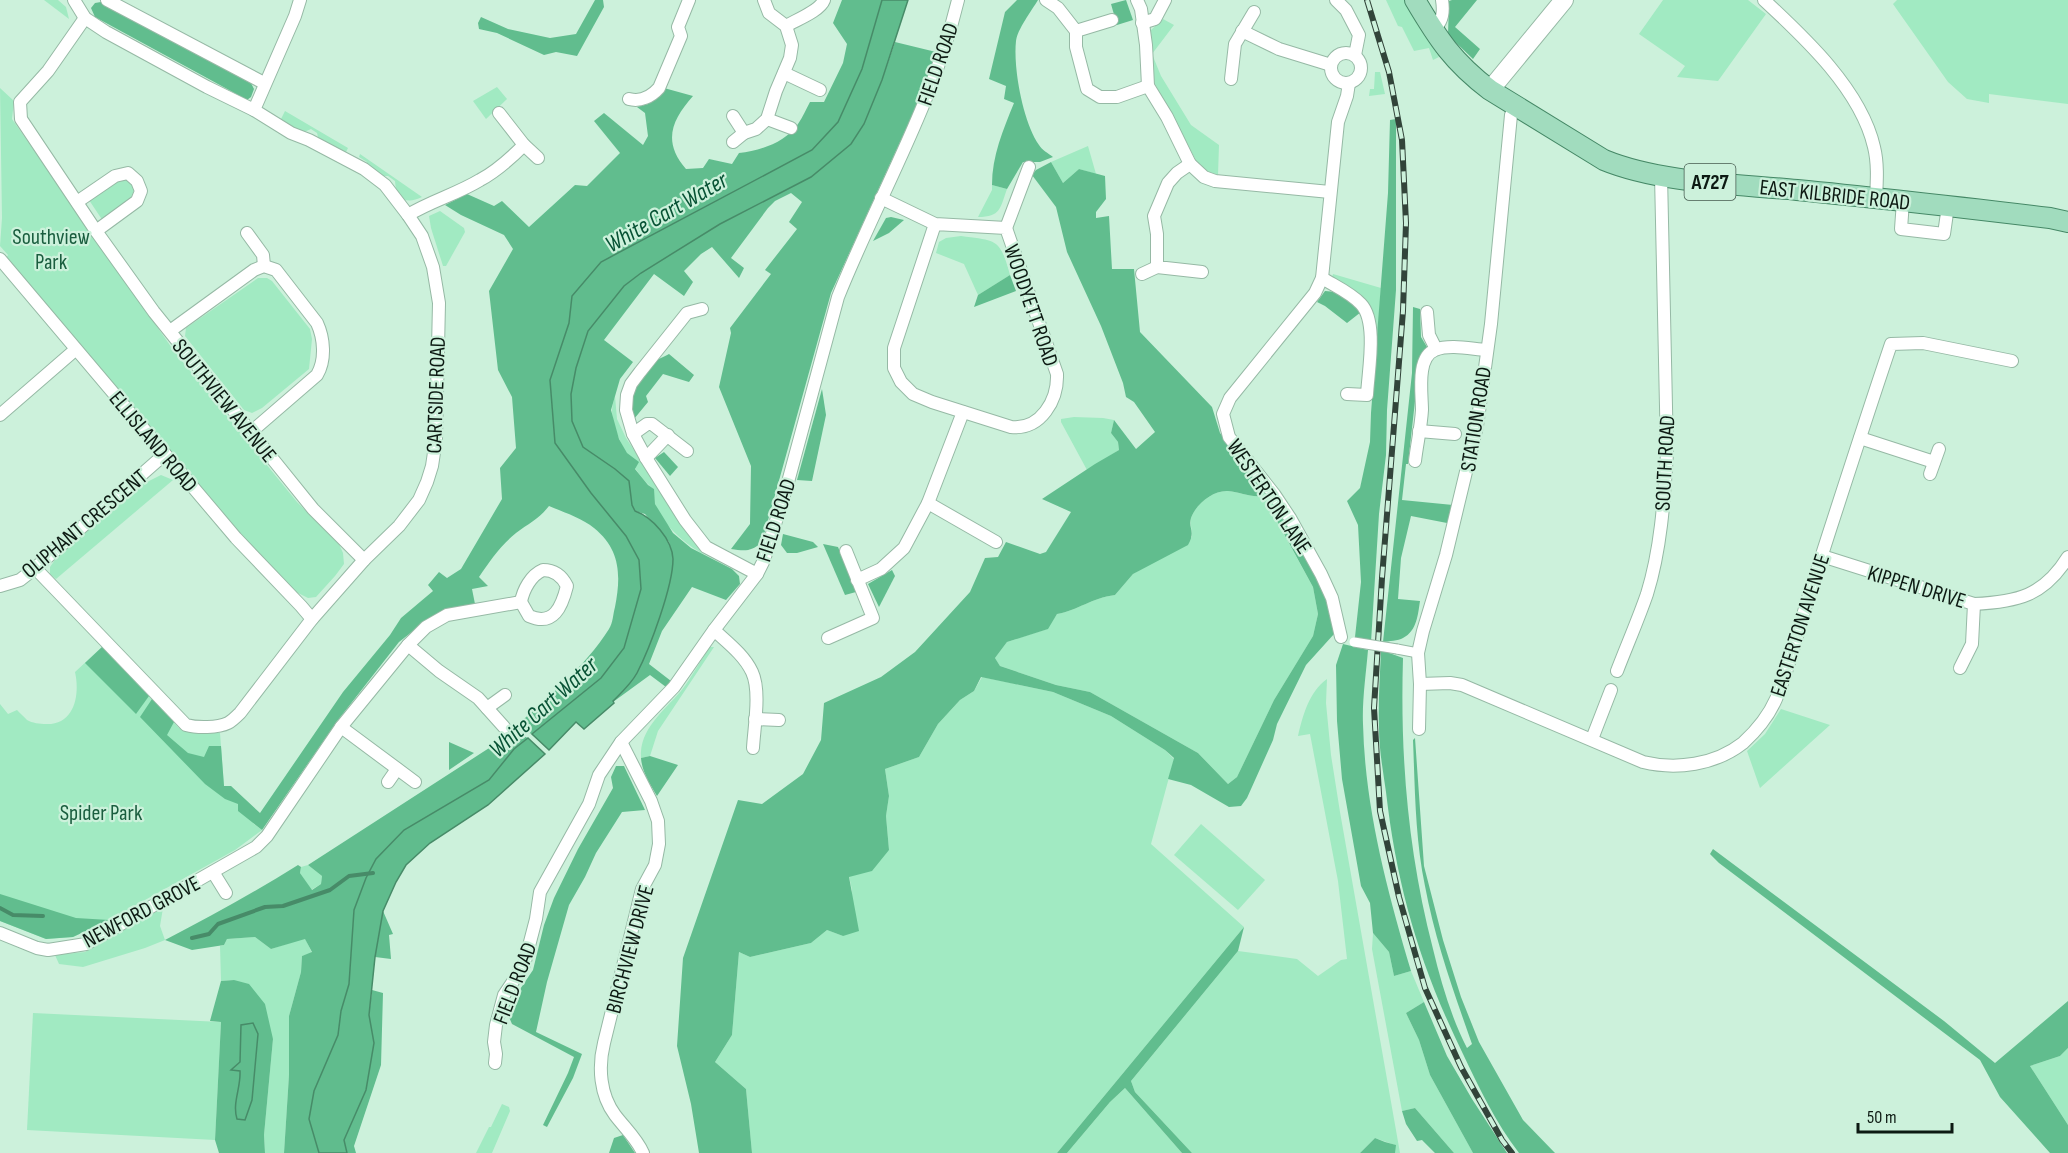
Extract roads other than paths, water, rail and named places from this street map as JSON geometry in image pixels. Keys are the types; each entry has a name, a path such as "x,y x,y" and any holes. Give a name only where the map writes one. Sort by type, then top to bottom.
{"main road":[{"name":"EAST KILBRIDE ROAD","path":"1415,0 1432,30 1458,63 1490,90 1604,160 1620,167 1661,175 1948,206 2068,222"},
{"path":"1490,90 1564,0"}],"street":[{"name":"CARTSIDE ROAD","path":"35,568 181,720 192,726 229,723 312,619 364,560 399,526 419,500 435,453 439,303 433,267 422,236 385,185 364,169 291,133 254,110 207,87 85,18 74,0"},
{"path":"107,0 264,84"},
{"path":"254,110 300,0"},
{"path":"629,99 637,101 654,94 659,88 681,36 678,27 689,0"},
{"path":"733,142 744,133 756,129 767,119 792,45 786,26 769,13 764,0"},
{"path":"786,26 822,6 824,0"},
{"name":"FIELD ROAD","path":"495,1063 496,1024 504,995 524,965 536,919 540,892 589,804 599,775 621,742 674,687 757,574 770,544 838,297 915,127 945,46 958,0"},
{"path":"1046,0 1058,8 1076,31 1076,47 1087,89 1100,97 1117,97 1148,86"},
{"path":"1137,0 1141,9 1146,45 1148,86 1167,117 1190,164 1204,177 1215,181 1330,192"},
{"path":"1142,23 1155,19 1165,0"},
{"path":"1336,0 1346,10 1359,36 1355,55"},
{"path":"1432,30 1442,20 1442,0"},
{"path":"1764,0 1822,55 1849,92 1868,127 1875,147 1878,171 1876,198"},
{"path":"1232,79 1233,52 1254,12"},
{"name":"SOUTHVIEW AVENUE","path":"85,18 48,71 20,102 21,119 96,231 170,331 312,509 364,560"},
{"path":"1076,31 1112,20"},
{"path":"1242,31 1279,49 1331,65"},
{"path":"1345,52 1355,55 1361,65 1361,71 1359,77 1349,83 1339,82 1332,75 1331,65 1336,56 1345,52"},
{"path":"784,73 820,90"},
{"path":"1347,394 1367,395 1371,346 1368,316 1363,306 1356,300 1322,278 1338,122 1349,83"},
{"name":"STATION ROAD","path":"1419,729 1418,653 1468,471 1477,426 1491,324 1511,115 1516,106"},
{"path":"499,113 524,145 538,158"},
{"path":"733,116 744,133"},
{"path":"767,119 791,128"},
{"path":"408,215 480,180 513,157 524,145"},
{"path":"1157,267 1157,234 1154,216 1168,183 1190,164"},
{"path":"1006,228 1029,166"},
{"path":"77,202 115,176 128,173 137,181 141,191 137,201 96,231"},
{"name":"SOUTH ROAD","path":"1592,739 1647,593 1658,545 1665,490 1667,453 1661,175"},
{"name":"WOODYETT ROAD","path":"881,198 935,224 1006,228 1057,374 1055,396 1047,410 1031,424 1021,428 963,412 913,394 901,382 894,369 894,348 935,224"},
{"path":"1902,201 1901,229 1944,234 1948,206"},
{"path":"247,233 262,255 264,266"},
{"name":"ELLISLAND ROAD","path":"0,259 236,538 312,619"},
{"path":"170,331 254,270 264,266 276,270 317,322 322,333 323,358 317,375 251,432"},
{"path":"1142,274 1157,267 1202,272"},
{"name":"WESTERTON LANE","path":"1322,278 1315,293 1230,398 1223,414 1228,437 1274,494 1321,574 1332,598 1341,637 1354,642 1418,653"},
{"path":"702,309 687,313 631,384 627,395 626,410 633,434 646,458 685,520 706,547 757,574"},
{"path":"1427,312 1429,335 1436,349"},
{"name":"EASTERTON AVENUE","path":"1420,684 1462,685 1643,762 1662,766 1698,764 1715,758 1742,743 1775,702 1892,344 1923,343 2012,361"},
{"path":"1415,461 1422,411 1421,373 1428,354 1436,349 1450,348 1486,350"},
{"path":"0,416 75,350"},
{"path":"857,580 881,569 904,548 928,503 963,412"},
{"path":"633,434 647,424 652,424 687,451"},
{"path":"1419,431 1455,434"},
{"path":"646,458 668,435"},
{"path":"1860,438 1934,462"},
{"path":"1930,474 1939,449"},
{"name":"OLIPHANT CRESCENT","path":"0,586 20,580 35,568 165,454"},
{"path":"928,503 996,542"},
{"path":"828,638 873,618 846,551"},
{"name":"KIPPEN DRIVE","path":"1822,556 1974,604 2024,598 2041,588 2068,557"},
{"name":"NEWFORD GROVE","path":"0,933 48,950 86,944 256,847 267,836 341,727 408,645 426,627 447,615 520,603"},
{"path":"1960,668 1972,644 1974,604"},
{"path":"714,630 740,654 752,672 756,683 753,748"},
{"path":"408,645 439,671 478,698 504,728"},
{"path":"487,708 506,695"},
{"path":"755,719 779,720"},
{"path":"341,727 415,782"},
{"name":"BIRCHVIEW DRIVE","path":"621,742 651,801 658,821 659,844 655,865 642,889 603,1043 600,1072 613,1112 643,1153"},
{"path":"388,782 397,769"},
{"name":"NEWFORD GROVE","path":"213,872 226,893"}],"waterway":[{"path":"192,938 209,934 218,924 265,907 283,906 330,890 349,876 373,873"},
{"path":"0,908 13,915 43,916"}],"railway":[{"path":"1367,0 1389,72 1402,140 1406,223 1403,311 1374,708 1380,811 1399,897 1425,988 1461,1067 1502,1140 1512,1153"}],"water label":[{"name":"White Cart Water","path":"666,212"},
{"name":"White Cart Water","path":"543,707"}],"park label":[{"name":"Southview Park","path":"51,248"},
{"name":"Spider Park","path":"101,812"}]}
